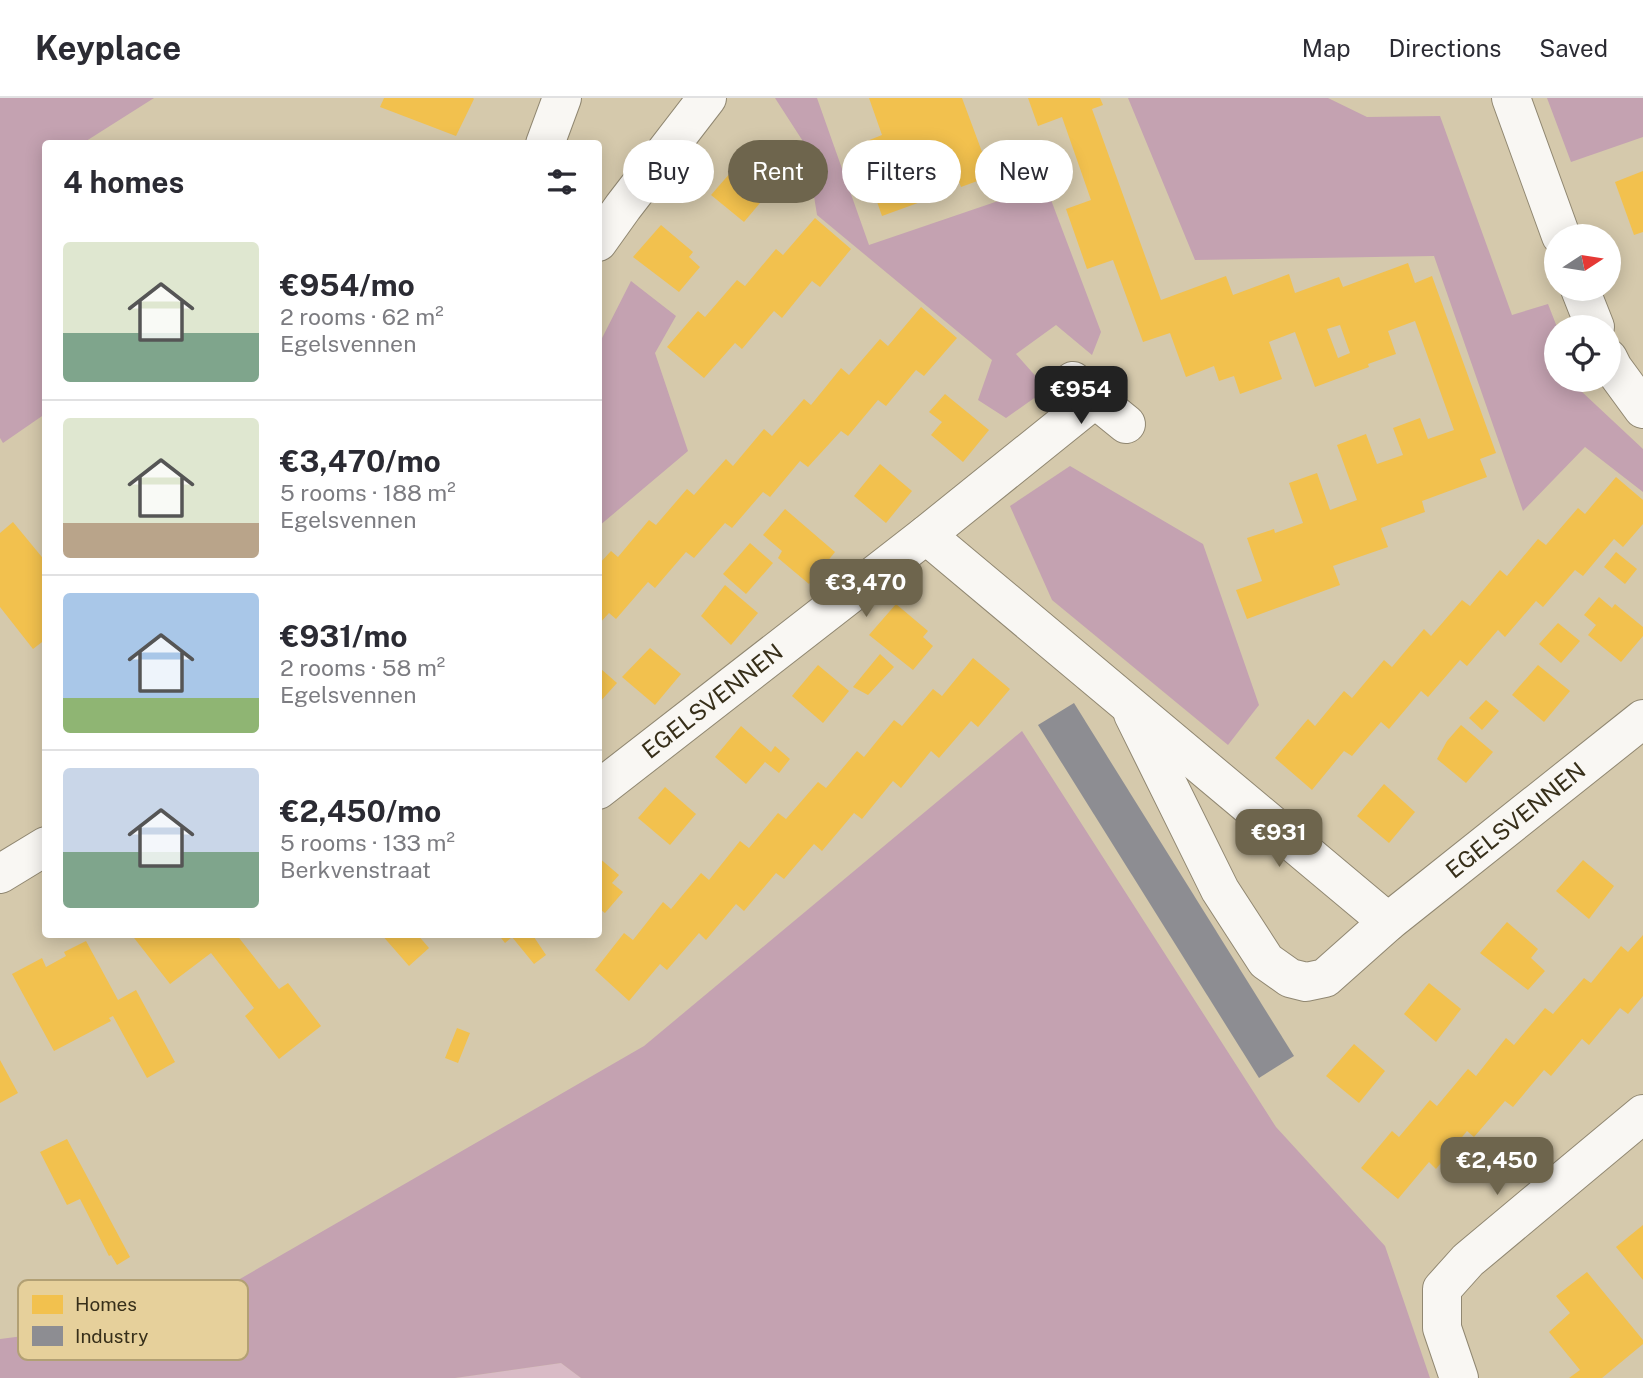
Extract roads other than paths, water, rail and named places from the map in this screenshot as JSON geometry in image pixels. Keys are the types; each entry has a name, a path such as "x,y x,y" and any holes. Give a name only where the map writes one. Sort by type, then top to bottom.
{"street":[{"path":"546,140 562,98"},
{"path":"602,236 707,98"},
{"path":"1511,98 1557,224"},
{"path":"1621,379 1643,409"},
{"name":"EGELSVENNEN","path":"602,787 926,535 1084,390 1126,425"},
{"name":"EGELSVENNEN","path":"926,535 1388,922"},
{"name":"EGELSVENNEN","path":"1126,700 1220,890 1266,961 1290,978 1306,982 1325,978 1388,922 1643,719"},
{"path":"0,874 42,848"},
{"path":"1459,1378 1442,1328 1442,1289 1468,1260 1643,1114"}]}
